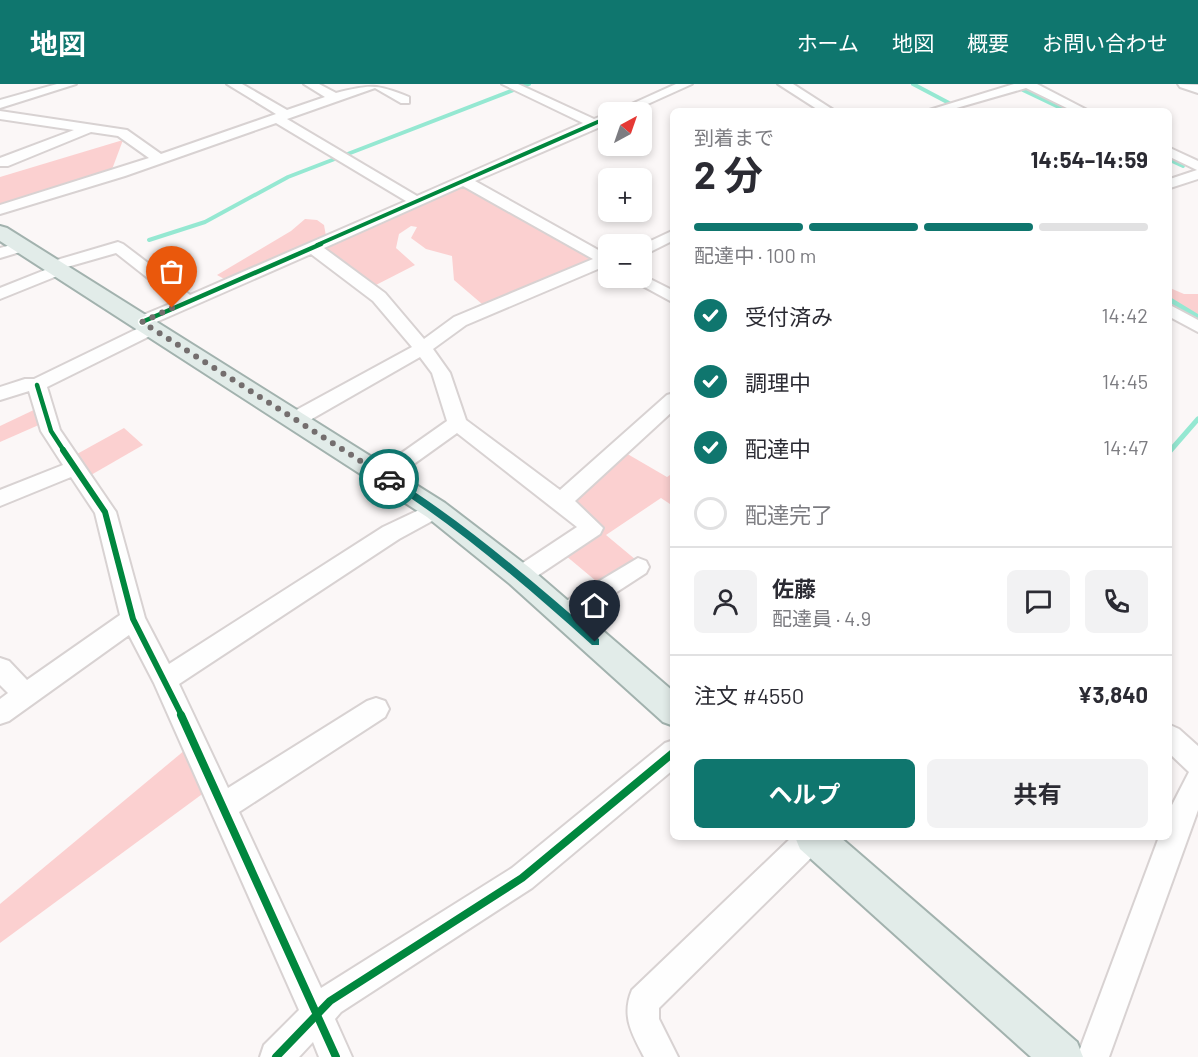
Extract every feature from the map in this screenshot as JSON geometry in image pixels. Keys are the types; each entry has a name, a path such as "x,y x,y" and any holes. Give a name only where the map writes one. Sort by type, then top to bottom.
{"main road":[{"path":"0,232 436,510 520,576 670,708"},
{"path":"816,840 1043,1051"}],"street":[{"path":"0,104 70,84"},
{"path":"233,84 417,201"},
{"path":"310,84 335,98"},
{"path":"0,210 120,173 375,84 405,100"},
{"path":"508,84 595,124"},
{"path":"644,102 686,84"},
{"path":"784,84 824,108"},
{"path":"943,108 1027,84 1077,108"},
{"path":"1184,84 1198,89"},
{"path":"4,118 62,123 122,133 159,159"},
{"path":"0,394 25,385 37,385 188,301 598,122"},
{"path":"31,136 62,123"},
{"path":"0,162 3,163 91,127"},
{"path":"120,173 117,170 131,145 136,143"},
{"path":"1172,153 1198,166"},
{"path":"1172,183 1198,174"},
{"path":"464,181 598,256"},
{"path":"652,246 670,236"},
{"path":"0,253 25,246"},
{"path":"311,246 380,297 423,348 441,373 457,423 561,501 592,528 520,576"},
{"path":"0,294 58,267 118,247 188,301"},
{"path":"296,419 423,348 460,321 598,265"},
{"path":"652,286 670,296"},
{"path":"1172,311 1198,327"},
{"path":"37,385 51,431 105,512 134,619 165,680 336,1057"},
{"path":"561,501 670,403"},
{"path":"383,476 457,423"},
{"path":"0,498 75,468"},
{"path":"165,680 391,533 436,510"},
{"path":"564,614 638,567"},
{"path":"0,713 134,619"},
{"path":"0,668 25,695"},
{"path":"223,807 376,709"},
{"path":"1172,739 1198,763"},
{"path":"276,1057 330,1001 522,878 670,755"},
{"path":"1172,839 1198,781"},
{"path":"662,1057 643,1022 643,1001 810,840"},
{"path":"1093,1057 1172,840"}],"shaded area":[{"path":"123,140 111,172 0,206 0,177"},
{"path":"465,186 592,260 482,304 454,280 452,256 426,249 411,238 417,227 411,226 399,234 396,248 415,265 374,286 322,247"},
{"path":"305,219 317,220 324,225 326,236 226,280 217,275 291,231"},
{"path":"1172,289 1184,294 1198,294 1198,319 1172,304"},
{"path":"38,408 41,424 0,442 0,426"},
{"path":"124,428 143,445 91,475 77,454"},
{"path":"624,452 667,477 670,475 670,504 661,498 606,535 636,560 602,586 565,555 601,531 573,500"},
{"path":"185,750 205,792 0,943 0,904"}],"waterway":[{"path":"149,240 205,222 288,177 529,84"},
{"path":"913,84 949,103"},
{"path":"1023,90 1061,108"},
{"path":"1172,161 1183,166"},
{"path":"1172,301 1198,317"},
{"path":"1172,449 1198,419"}],"cycle path":[{"path":"142,322 598,122"},
{"path":"37,385 51,431 105,512 133,619 165,680 336,1057"},
{"path":"276,1057 330,1001 522,878 670,755"}],"way so far":[{"path":"172,308 142,322 389,479"}],"route":[{"path":"389,479 436,510 520,576 595,642"}]}
